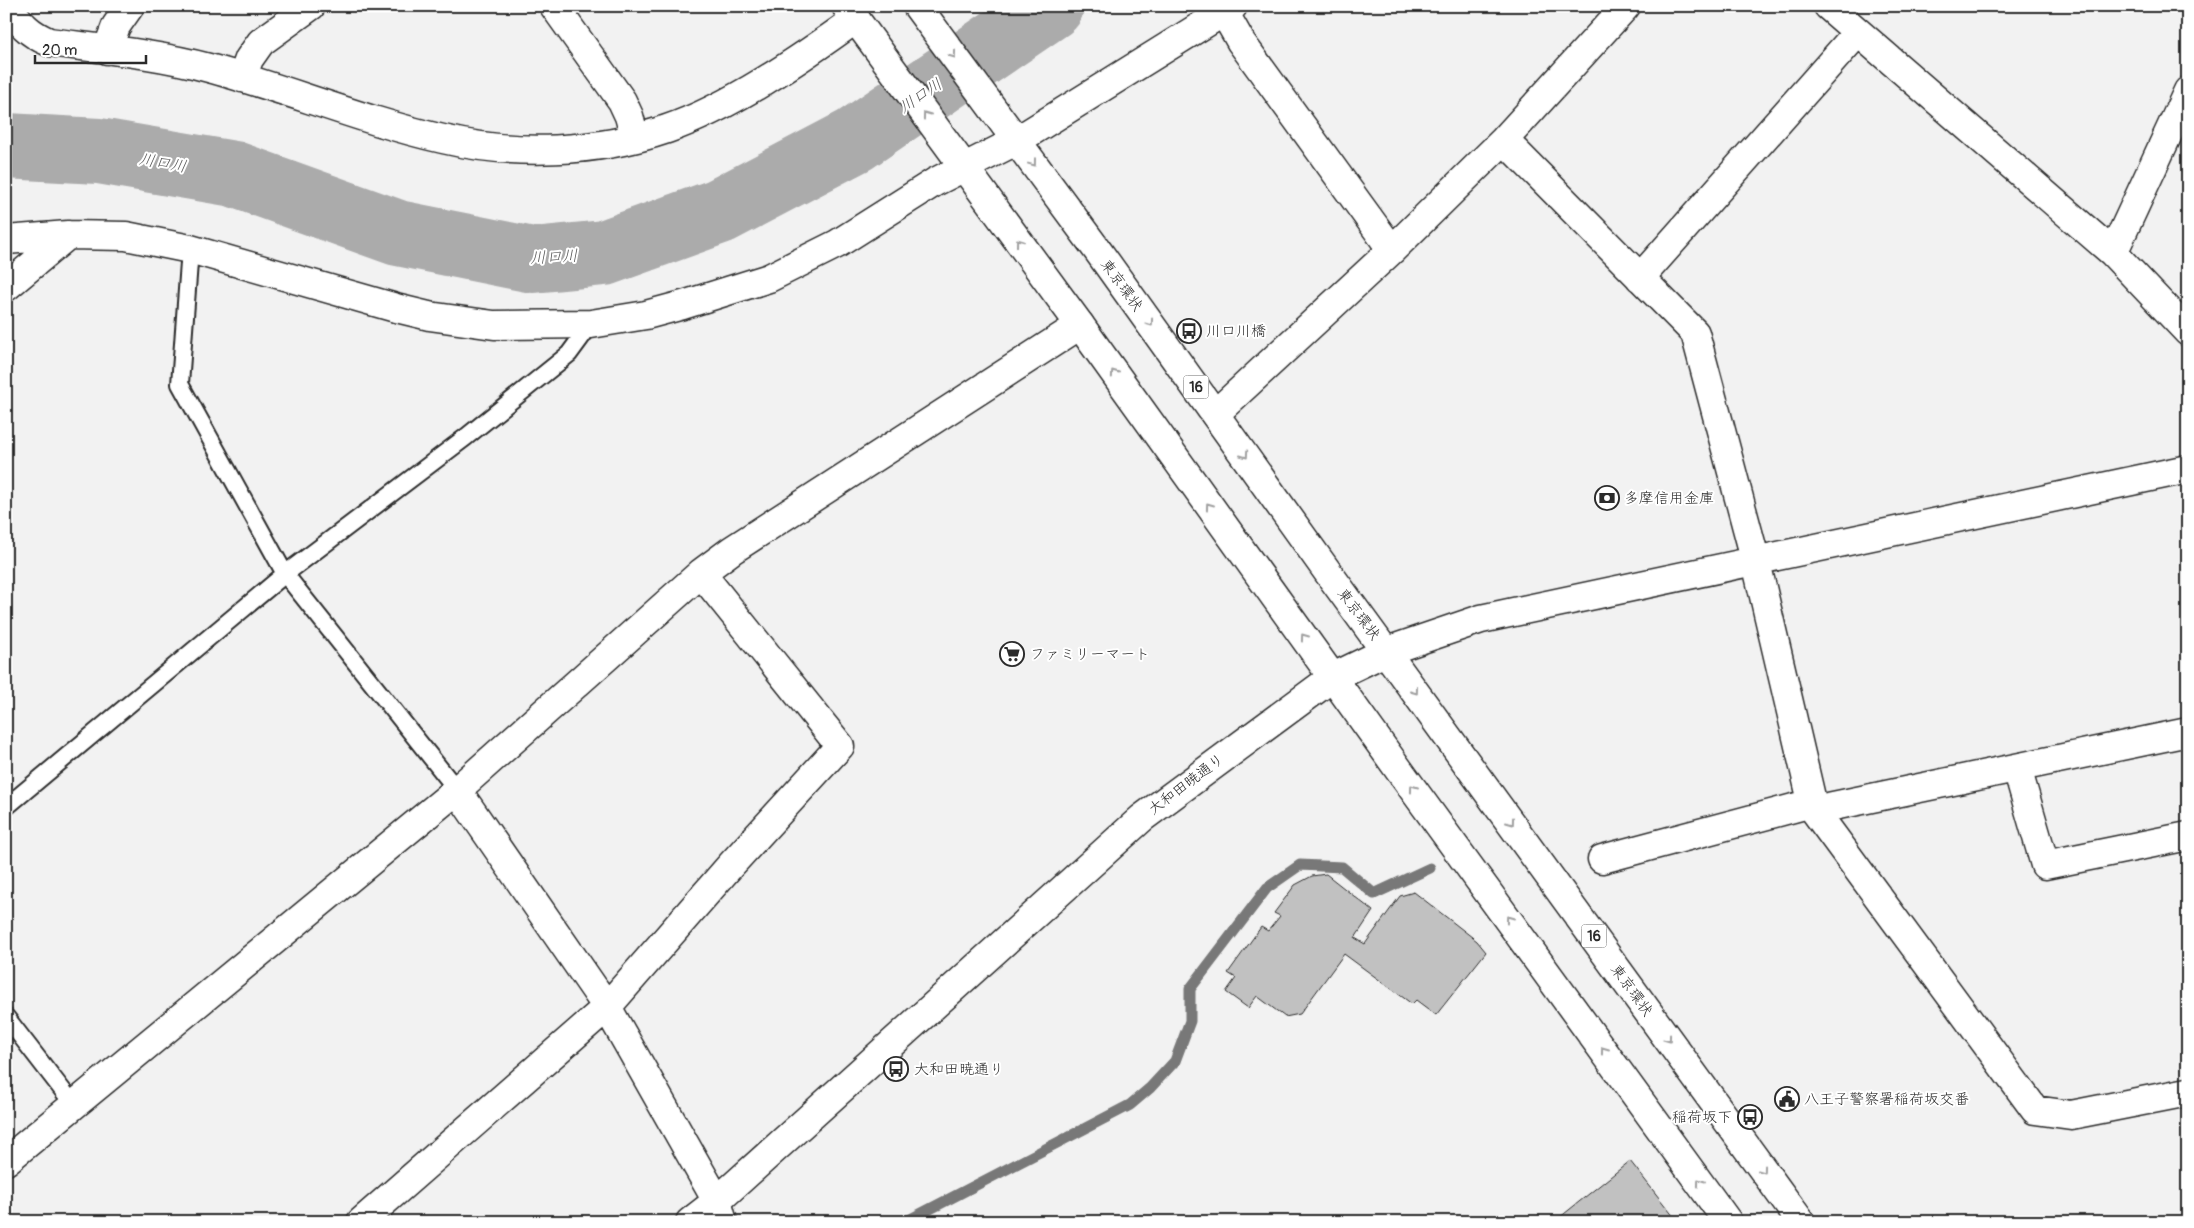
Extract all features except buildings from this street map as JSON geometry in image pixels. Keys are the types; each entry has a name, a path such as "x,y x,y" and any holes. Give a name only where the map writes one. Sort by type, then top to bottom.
{"main road":[{"path":"8,6 33,35 49,42 168,57 413,131 467,143 495,147 556,149 635,138 667,129 719,106 828,39 851,13 1080,325 1728,1222"},
{"path":"107,50 116,26 130,6"},
{"path":"242,78 250,59 261,42 311,6"},
{"path":"554,6 622,101 629,116 635,138"},
{"path":"1215,414 1392,250 1504,140 1626,6"},
{"path":"1828,6 2113,254 2188,332"},
{"path":"6,240 68,235 126,236 190,249 429,316 494,325 591,324 646,315 683,306 769,278 837,244 935,182 960,161 1228,9 1241,42 1392,250"},
{"name":"東京環状","path":"920,11 1801,1222"},
{"path":"1640,278 1858,32"},
{"path":"2113,254 2188,91"},
{"path":"1504,140 1695,333 1756,562 1813,806 2035,1110 2071,1114 2188,1092"},
{"path":"6,287 68,235"},
{"path":"6,1161 457,790 701,574 732,550 1080,325"},
{"name":"大和田暁通り","path":"690,1222 720,1211 1142,818 1333,677 1387,651 1481,619 2188,470"},
{"path":"361,1222 607,1007 730,866 840,746 701,574"},
{"path":"1602,859 1813,806 2017,768 2188,732"},
{"path":"2017,768 2045,865 2188,836"},
{"path":"457,790 607,1007 720,1211"}],"lane":[{"path":"190,249 180,384 285,574 457,790"},
{"path":"6,807 285,574 466,436 569,354 591,324"},
{"path":"6,1017 74,1105"}],"waterway":[{"name":"川口川","path":"6,146 99,151 234,174 398,233 533,260 604,253 720,211 855,140 1051,6"},
{"path":"905,1222 1130,1105 1150,1088 1175,1061 1190,1021 1190,989 1267,888 1300,865 1342,867 1374,894 1430,868"}],"place":[{"name":"川口川橋","path":"1189,331"},
{"name":"多摩信用金庫","path":"1607,498"},
{"name":"ファミリーマート","path":"1012,654"},
{"name":"大和田暁通り","path":"896,1069"},
{"name":"八王子警察署稲荷坂交番","path":"1787,1099"},
{"name":"稲荷坂下","path":"1750,1117"}]}
